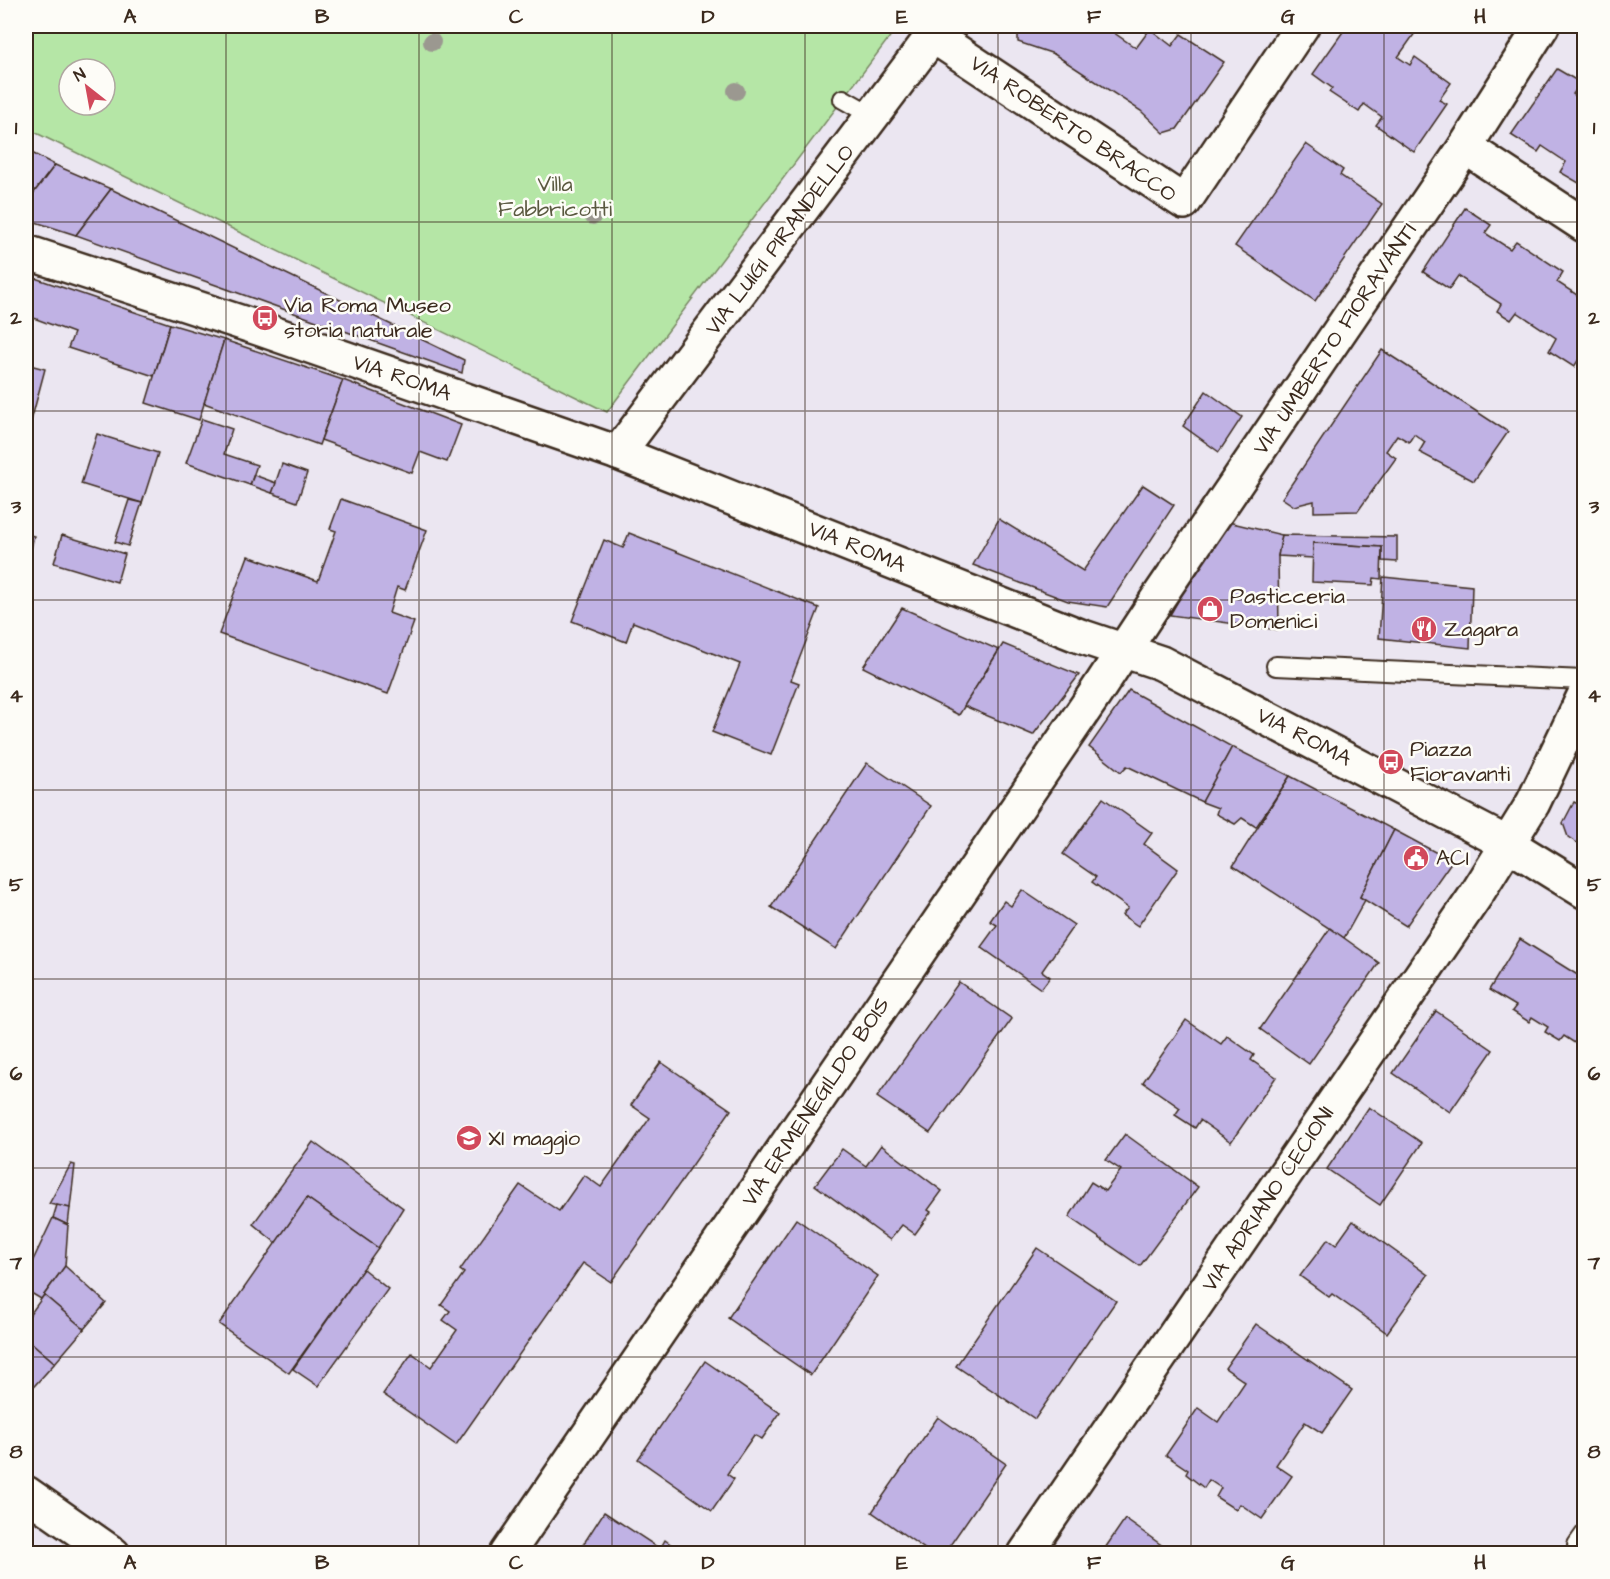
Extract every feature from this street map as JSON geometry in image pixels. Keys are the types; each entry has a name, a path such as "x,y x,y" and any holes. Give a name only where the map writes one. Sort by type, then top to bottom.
{"street":[{"name":"VIA ROBERTO BRACCO","path":"936,31 1184,202 1302,26"},
{"name":"VIA UMBERTO FIORAVANTI","path":"1125,650 1465,147 1542,26"},
{"name":"VIA LUIGI PIRANDELLO","path":"618,453 936,31"},
{"path":"1465,147 1584,225"},
{"name":"VIA ROMA","path":"26,252 258,328 618,453 1080,636 1161,663 1508,844 1584,891"},
{"name":"VIA ERMENEGILDO BOIS","path":"507,1554 1125,650"},
{"path":"1508,844 1533,803 1584,696"},
{"name":"VIA ADRIANO CECIONI","path":"1025,1554 1476,895 1508,844"},
{"path":"26,1493 113,1554"}],"lane":[{"path":"843,99 873,116"},
{"path":"1276,666 1584,680"},
{"path":"1579,1554 1577,1545 1584,1535"}],"green space":[{"name":"Villa Fabbricotti","path":"26,26 898,26 607,412 26,128"}],"building":[{"path":"1022,26 1104,26 1136,48 1150,29 1172,46 1181,34 1224,62 1177,129 1164,133 1141,111 1054,54 1018,42 1018,32"},
{"path":"1347,26 1420,26 1398,57 1410,65 1415,57 1451,83 1439,100 1447,104 1414,152 1376,125 1382,117 1364,104 1359,112 1329,92 1332,88 1313,74"},
{"path":"1557,69 1581,83 1573,94 1584,101 1584,186 1560,172 1566,162 1542,146 1538,152 1511,135"},
{"path":"1306,144 1343,170 1340,175 1382,204 1315,301 1235,246"},
{"path":"26,150 55,165 26,203"},
{"path":"55,165 111,189 76,235 26,219 26,203"},
{"path":"111,189 464,360 462,373 76,235"},
{"path":"1465,208 1491,225 1485,233 1510,249 1516,241 1563,272 1557,282 1583,299 1584,297 1584,351 1574,367 1549,351 1556,338 1517,312 1511,320 1497,311 1501,304 1458,276 1449,289 1423,272"},
{"path":"26,275 170,324 154,376 68,348 74,333 31,317 26,334"},
{"path":"170,324 224,340 199,420 146,403"},
{"path":"224,340 343,380 319,445 204,403"},
{"path":"1382,350 1508,432 1474,481 1419,452 1425,442 1414,434 1409,442 1397,435 1386,451 1396,458 1358,511 1314,512 1314,501 1294,506 1282,498"},
{"path":"26,364 45,369 26,440"},
{"path":"343,380 461,425 447,462 420,452 412,473 321,440"},
{"path":"1206,391 1242,417 1219,452 1183,426"},
{"path":"202,419 232,429 224,454 257,465 250,485 186,463"},
{"path":"97,434 158,453 142,503 81,484"},
{"path":"282,464 307,473 297,502 272,493"},
{"path":"254,475 276,483 272,493 250,485"},
{"path":"1143,485 1174,505 1107,607 1068,601 973,565 999,519 1083,571"},
{"path":"341,499 427,530 405,590 397,587 389,613 414,622 388,694 219,634 248,556 318,581 336,531 330,529"},
{"path":"129,500 142,503 128,546 115,542"},
{"path":"1224,521 1282,535 1278,556 1279,630 1170,615"},
{"path":"629,533 819,608 791,680 799,683 771,755 712,732 740,664 633,622 626,642 572,621 604,540 623,548"},
{"path":"26,534 34,536 26,571"},
{"path":"62,535 125,554 117,582 54,563"},
{"path":"1282,535 1397,537 1397,562 1382,561 1382,547 1313,543 1313,558 1278,556"},
{"path":"1313,543 1382,547 1381,579 1374,578 1373,585 1312,582"},
{"path":"1383,577 1472,586 1470,648 1379,638"},
{"path":"902,608 999,650 959,715 863,667"},
{"path":"1003,644 1079,675 1033,735 964,706"},
{"path":"1129,690 1232,747 1202,802 1127,766 1121,772 1089,747"},
{"path":"1232,747 1290,776 1256,827 1242,818 1235,824 1216,814 1218,808 1202,802"},
{"path":"867,763 931,806 836,949 771,907"},
{"path":"1290,776 1394,830 1360,897 1365,900 1344,938 1233,866"},
{"path":"1103,798 1152,833 1144,844 1178,869 1138,926 1122,915 1128,908 1092,882 1096,877 1063,854"},
{"path":"1574,802 1584,807 1584,829 1577,843 1568,837 1563,823"},
{"path":"1394,830 1452,861 1406,926 1360,897"},
{"path":"1022,890 1074,925 1042,971 1050,977 1041,989 981,947 997,925 990,921 1004,901 1011,906"},
{"path":"1330,928 1379,963 1309,1064 1260,1029"},
{"path":"1520,939 1584,979 1584,1049 1564,1036 1560,1041 1545,1032 1548,1027 1532,1017 1529,1022 1512,1011 1516,1006 1489,990"},
{"path":"959,982 1012,1019 930,1133 877,1097"},
{"path":"1436,1011 1493,1050 1450,1112 1393,1073"},
{"path":"1186,1020 1221,1044 1227,1036 1254,1055 1251,1060 1276,1077 1231,1142 1200,1120 1195,1128 1175,1115 1180,1108 1143,1082"},
{"path":"661,1062 731,1110 611,1282 583,1263 456,1445 383,1394 412,1353 431,1367 457,1330 443,1320 450,1311 441,1305 464,1273 460,1270 520,1185 559,1211 584,1175 601,1187 650,1118 631,1105"},
{"path":"1369,1107 1422,1143 1380,1205 1327,1169"},
{"path":"1125,1134 1198,1187 1140,1266 1069,1217 1091,1182 1105,1191 1121,1170 1106,1160"},
{"path":"313,1142 403,1208 378,1248 307,1198 276,1243 253,1224"},
{"path":"881,1145 942,1191 928,1210 931,1212 915,1234 902,1225 890,1240 815,1185 842,1149 866,1166"},
{"path":"71,1164 75,1165 70,1208 49,1204"},
{"path":"307,1198 378,1248 289,1373 219,1324"},
{"path":"57,1205 70,1208 68,1225 53,1218"},
{"path":"53,1218 68,1225 65,1266 41,1299 26,1290 26,1275"},
{"path":"796,1219 878,1276 811,1375 728,1318"},
{"path":"1353,1221 1428,1275 1387,1333 1332,1294 1329,1297 1300,1276 1328,1239 1336,1245"},
{"path":"1037,1248 1116,1301 1035,1419 956,1366"},
{"path":"65,1266 106,1303 84,1329 44,1295"},
{"path":"363,1269 388,1289 318,1386 293,1369"},
{"path":"44,1295 84,1329 55,1363 26,1338 26,1320"},
{"path":"1256,1324 1352,1390 1322,1433 1305,1422 1276,1465 1292,1476 1262,1519 1240,1504 1236,1510 1216,1497 1221,1488 1209,1480 1204,1488 1186,1474 1188,1470 1166,1455 1198,1408 1218,1422 1245,1382 1225,1368"},
{"path":"26,1338 55,1363 26,1395"},
{"path":"705,1361 780,1413 762,1439 754,1435 727,1474 734,1479 712,1511 638,1459"},
{"path":"938,1417 1006,1464 944,1554 932,1554 872,1512"},
{"path":"604,1512 660,1549 665,1540 684,1554 577,1554"},
{"path":"1125,1519 1174,1554 1101,1554"}],"place":[{"name":"Via Roma Museo storia naturale","path":"265,318"},
{"name":"Pasticceria Domenici","path":"1210,609"},
{"name":"Zagara","path":"1424,629"},
{"name":"Piazza Fioravanti","path":"1391,762"},
{"name":"ACI","path":"1416,858"},
{"name":"XI maggio","path":"469,1138"}]}
